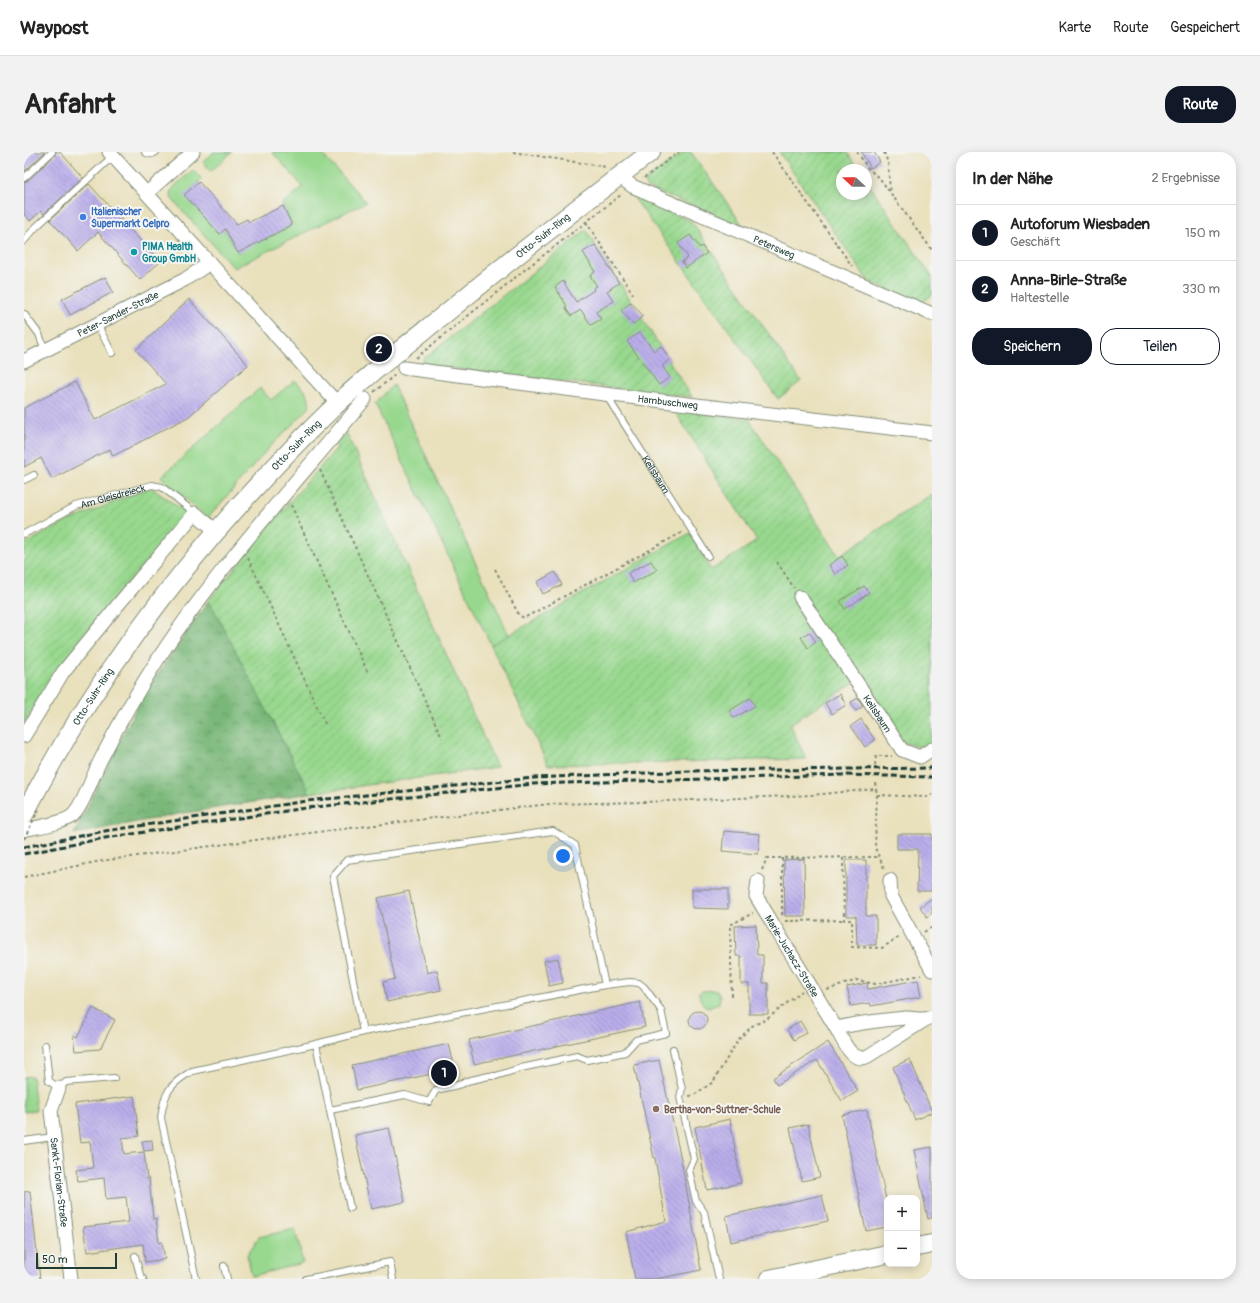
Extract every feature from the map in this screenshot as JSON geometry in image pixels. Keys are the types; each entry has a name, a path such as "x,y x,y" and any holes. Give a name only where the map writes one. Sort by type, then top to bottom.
{"street":[{"path":"147,193 193,152"},
{"name":"Otto-Suhr-Ring","path":"30,811 71,729 119,655 160,599 216,531 288,451 337,404 499,270 626,181 651,152"},
{"path":"113,153 147,193 337,404"},
{"name":"Petersweg","path":"626,181 932,314"},
{"name":"Peter-Sander-Straße","path":"24,361 184,280 210,263"},
{"name":"Hambuschweg","path":"404,368 604,394 932,433"},
{"path":"24,830 65,820 73,815 81,803 121,720 142,684 180,626 242,546 286,493 316,460 365,399"},
{"path":"24,736 63,672 195,513"},
{"name":"Am Gleisdreieck","path":"195,513 216,531"},
{"name":"Keilsbaum","path":"800,598 902,750 920,756 932,749"},
{"path":"890,880 891,896 910,930 928,972"},
{"name":"Marie-Juchacz-Straße","path":"758,881 756,896 851,1053 856,1057 862,1058 868,1056 928,1018"},
{"name":"Marie-Juchacz-Straße","path":"836,1028 907,1018 928,1018"},
{"name":"Sankt-Florian-Straße","path":"59,1088 51,1111 71,1279"},
{"path":"920,1246 932,1244"},
{"path":"769,1279 884,1255"}],"lane":[{"path":"24,178 52,152"},
{"path":"145,152 152,154 156,152"},
{"path":"24,241 36,227 113,153"},
{"path":"25,317 39,334 45,350"},
{"path":"97,324 112,353"},
{"name":"Keilsbaum","path":"604,394 708,556"},
{"path":"24,480 34,475"},
{"name":"Am Gleisdreieck","path":"24,534 76,506 152,485 162,487 195,513"},
{"path":"363,1032 332,876 347,860 553,831 574,845 605,985"},
{"path":"196,1279 161,1118 163,1101 170,1089 180,1078 192,1071 316,1044 363,1032 605,985 630,982 639,984 644,987 661,1010 666,1033 636,1040 625,1052 587,1060 577,1056 521,1068 496,1076 466,1081 462,1084 436,1090 429,1102 405,1095 330,1110"},
{"path":"316,1044 350,1208"},
{"path":"45,1045 49,1081 59,1088 66,1082 114,1078"},
{"path":"673,1049 682,1089 680,1097 694,1159 689,1170 696,1201 704,1212 719,1279"},
{"path":"24,1141 53,1137"},
{"path":"135,1256 140,1275 143,1279"},
{"path":"306,1279 390,1262 393,1279"},
{"path":"224,1266 226,1279"}],"path":[{"path":"513,152 601,165 608,167 626,181"},
{"path":"365,399 586,222 626,181 679,152"},
{"path":"772,152 852,266"},
{"path":"857,152 868,168 881,180 932,250"},
{"path":"884,152 888,163 890,192"},
{"path":"586,222 633,294"},
{"path":"316,460 442,738"},
{"path":"286,493 368,673"},
{"path":"495,569 519,615 524,618 691,528"},
{"path":"242,546 326,726"},
{"path":"777,562 800,598"},
{"path":"875,783 877,795 875,848 890,880"},
{"path":"24,877 109,860 285,836 549,804 643,802 811,795 876,789"},
{"path":"877,795 928,797 932,794"},
{"path":"24,839 30,811"},
{"path":"758,881 767,858 879,857"},
{"path":"782,858 782,921 852,920 852,947 882,948 910,930"},
{"path":"843,858 844,920"},
{"path":"732,996 730,925 762,907"},
{"path":"680,1097 694,1095 713,1082 738,1040 752,1026 767,1019 812,990 857,980 875,984 928,972"}],"green space":[{"path":"213,152 232,152 211,171 203,162"},
{"path":"272,152 320,152 366,202 234,268 172,199 170,193 174,187 193,170 202,179 185,195 227,233 238,253 258,241 259,242 292,225 282,204 303,187"},
{"path":"684,152 691,152 744,227 646,187 646,180"},
{"path":"779,152 847,152 855,164 836,164 836,200 872,200 872,189 932,277 932,295 920,304 868,281"},
{"path":"632,195 691,221 801,381 778,399"},
{"path":"586,230 692,397 424,365 423,359"},
{"path":"295,380 304,389 308,396 310,403 309,408 267,450 208,518 161,477 260,388 271,400"},
{"path":"393,385 509,635 491,645 375,404"},
{"path":"674,410 749,419 839,556 932,494 932,756 924,748 901,742 860,679 790,724 806,759 548,765 491,645 690,533 711,570 757,541"},
{"path":"346,432 497,767 310,793 209,600 286,506 337,448 335,444"},
{"path":"150,487 190,515 120,591 64,663 24,723 24,544 64,523"},
{"path":"209,600 310,793 179,814 74,834 141,698"},
{"path":"717,990 720,997 719,1003 709,1008 705,1007 700,999 699,993 702,991"},
{"path":"32,1076 36,1110 24,1112 24,1077"},
{"path":"295,1229 303,1263 252,1276 247,1255 259,1237"}],"building":[{"path":"24,152 45,152 24,172"},
{"path":"56,152 60,152 83,178 44,214 41,211 30,221 24,214 24,182 27,181 55,155"},
{"path":"861,152 874,152 880,162 872,167 872,164 868,164"},
{"path":"199,182 237,224 247,219 249,222 283,206 292,225 238,253 225,229 220,234 184,195"},
{"path":"89,184 160,262 140,280 98,232 78,251 50,220"},
{"path":"690,235 700,248 702,246 707,253 686,268 682,262 688,257 678,243"},
{"path":"595,245 619,283 607,291 614,301 596,312 601,319 591,325 581,310 571,316 565,307 567,306 555,287 563,281 576,302 594,290 593,288 597,286 590,276 595,272 583,252"},
{"path":"105,277 113,292 70,315 62,299"},
{"path":"189,299 248,365 188,417 113,456 110,449 52,479 41,458 24,467 24,408 75,382 95,420 166,384 136,350"},
{"path":"631,302 643,316 633,325 621,310"},
{"path":"640,332 654,351 661,346 670,359 662,366 670,377 659,385 627,341"},
{"path":"842,556 848,565 835,574 829,565"},
{"path":"651,561 657,570 633,583 628,573"},
{"path":"555,572 562,585 543,594 537,582"},
{"path":"864,586 869,593 845,609 840,601"},
{"path":"809,632 816,642 808,648 801,637"},
{"path":"840,694 846,705 832,714 825,703"},
{"path":"750,698 755,706 734,718 729,711"},
{"path":"858,698 863,706 856,711 851,702"},
{"path":"861,719 875,740 865,747 851,726"},
{"path":"724,831 760,834 758,854 722,851"},
{"path":"897,834 932,834 932,891 917,891 918,849 897,849"},
{"path":"804,859 805,916 785,916 784,860"},
{"path":"846,860 866,860 866,916 876,916 876,945 857,945 856,916 846,916"},
{"path":"692,889 728,889 728,909 692,908"},
{"path":"409,891 427,973 437,970 441,990 387,1002 383,982 395,979 378,898"},
{"path":"932,898 932,913 927,917 920,907"},
{"path":"756,925 757,955 763,955 763,983 768,983 768,1014 749,1014 749,984 741,984 741,956 736,956 735,926"},
{"path":"558,958 563,983 549,986 544,961"},
{"path":"918,980 921,997 871,1006 870,1003 851,1006 847,987 867,983 868,989"},
{"path":"640,1002 645,1027 474,1064 469,1040"},
{"path":"93,1008 115,1020 100,1049 76,1051 74,1035 78,1037"},
{"path":"698,1011 704,1014 707,1020 704,1026 698,1029 692,1026 689,1020 692,1014"},
{"path":"800,1021 807,1032 794,1040 787,1030"},
{"path":"828,1042 858,1091 842,1101 817,1060 777,1085 773,1078"},
{"path":"449,1044 455,1069 357,1090 352,1065"},
{"path":"910,1059 932,1112 915,1120 893,1067"},
{"path":"659,1060 681,1159 701,1270 656,1279 635,1279 626,1232 666,1221 655,1158 634,1065"},
{"path":"134,1096 139,1136 122,1138 124,1154 144,1152 147,1179 149,1178 153,1219 156,1218 159,1243 162,1242 165,1259 145,1262 143,1244 87,1252 83,1227 129,1222 126,1197 106,1199 104,1178 78,1181 76,1170 93,1168 90,1142 80,1143 75,1104"},
{"path":"867,1110 885,1195 884,1228 866,1231 842,1115"},
{"path":"730,1119 741,1183 707,1190 695,1127"},
{"path":"808,1124 820,1177 802,1181 790,1128"},
{"path":"389,1128 405,1202 371,1209 355,1135"},
{"path":"152,1140 153,1150 144,1151 142,1141"},
{"path":"932,1147 932,1218 928,1219 914,1150"},
{"path":"30,1191 40,1279 24,1279 24,1192"},
{"path":"822,1195 828,1221 731,1242 726,1216"}],"railway":[{"path":"24,847 105,831 307,801 534,778 689,771 932,768"},
{"path":"24,854 105,838 306,808 533,784 842,775 932,777"}],"place":[{"name":"Italienischer Supermarkt Celpro","path":"83,217"},
{"name":"PIMA Health Group GmbH","path":"134,252"},
{"name":"Anna-Birle-Straße","path":"379,349"},
{"name":"Autoforum Wiesbaden","path":"444,1073"},
{"name":"Bertha-von-Suttner-Schule","path":"656,1109"}]}
